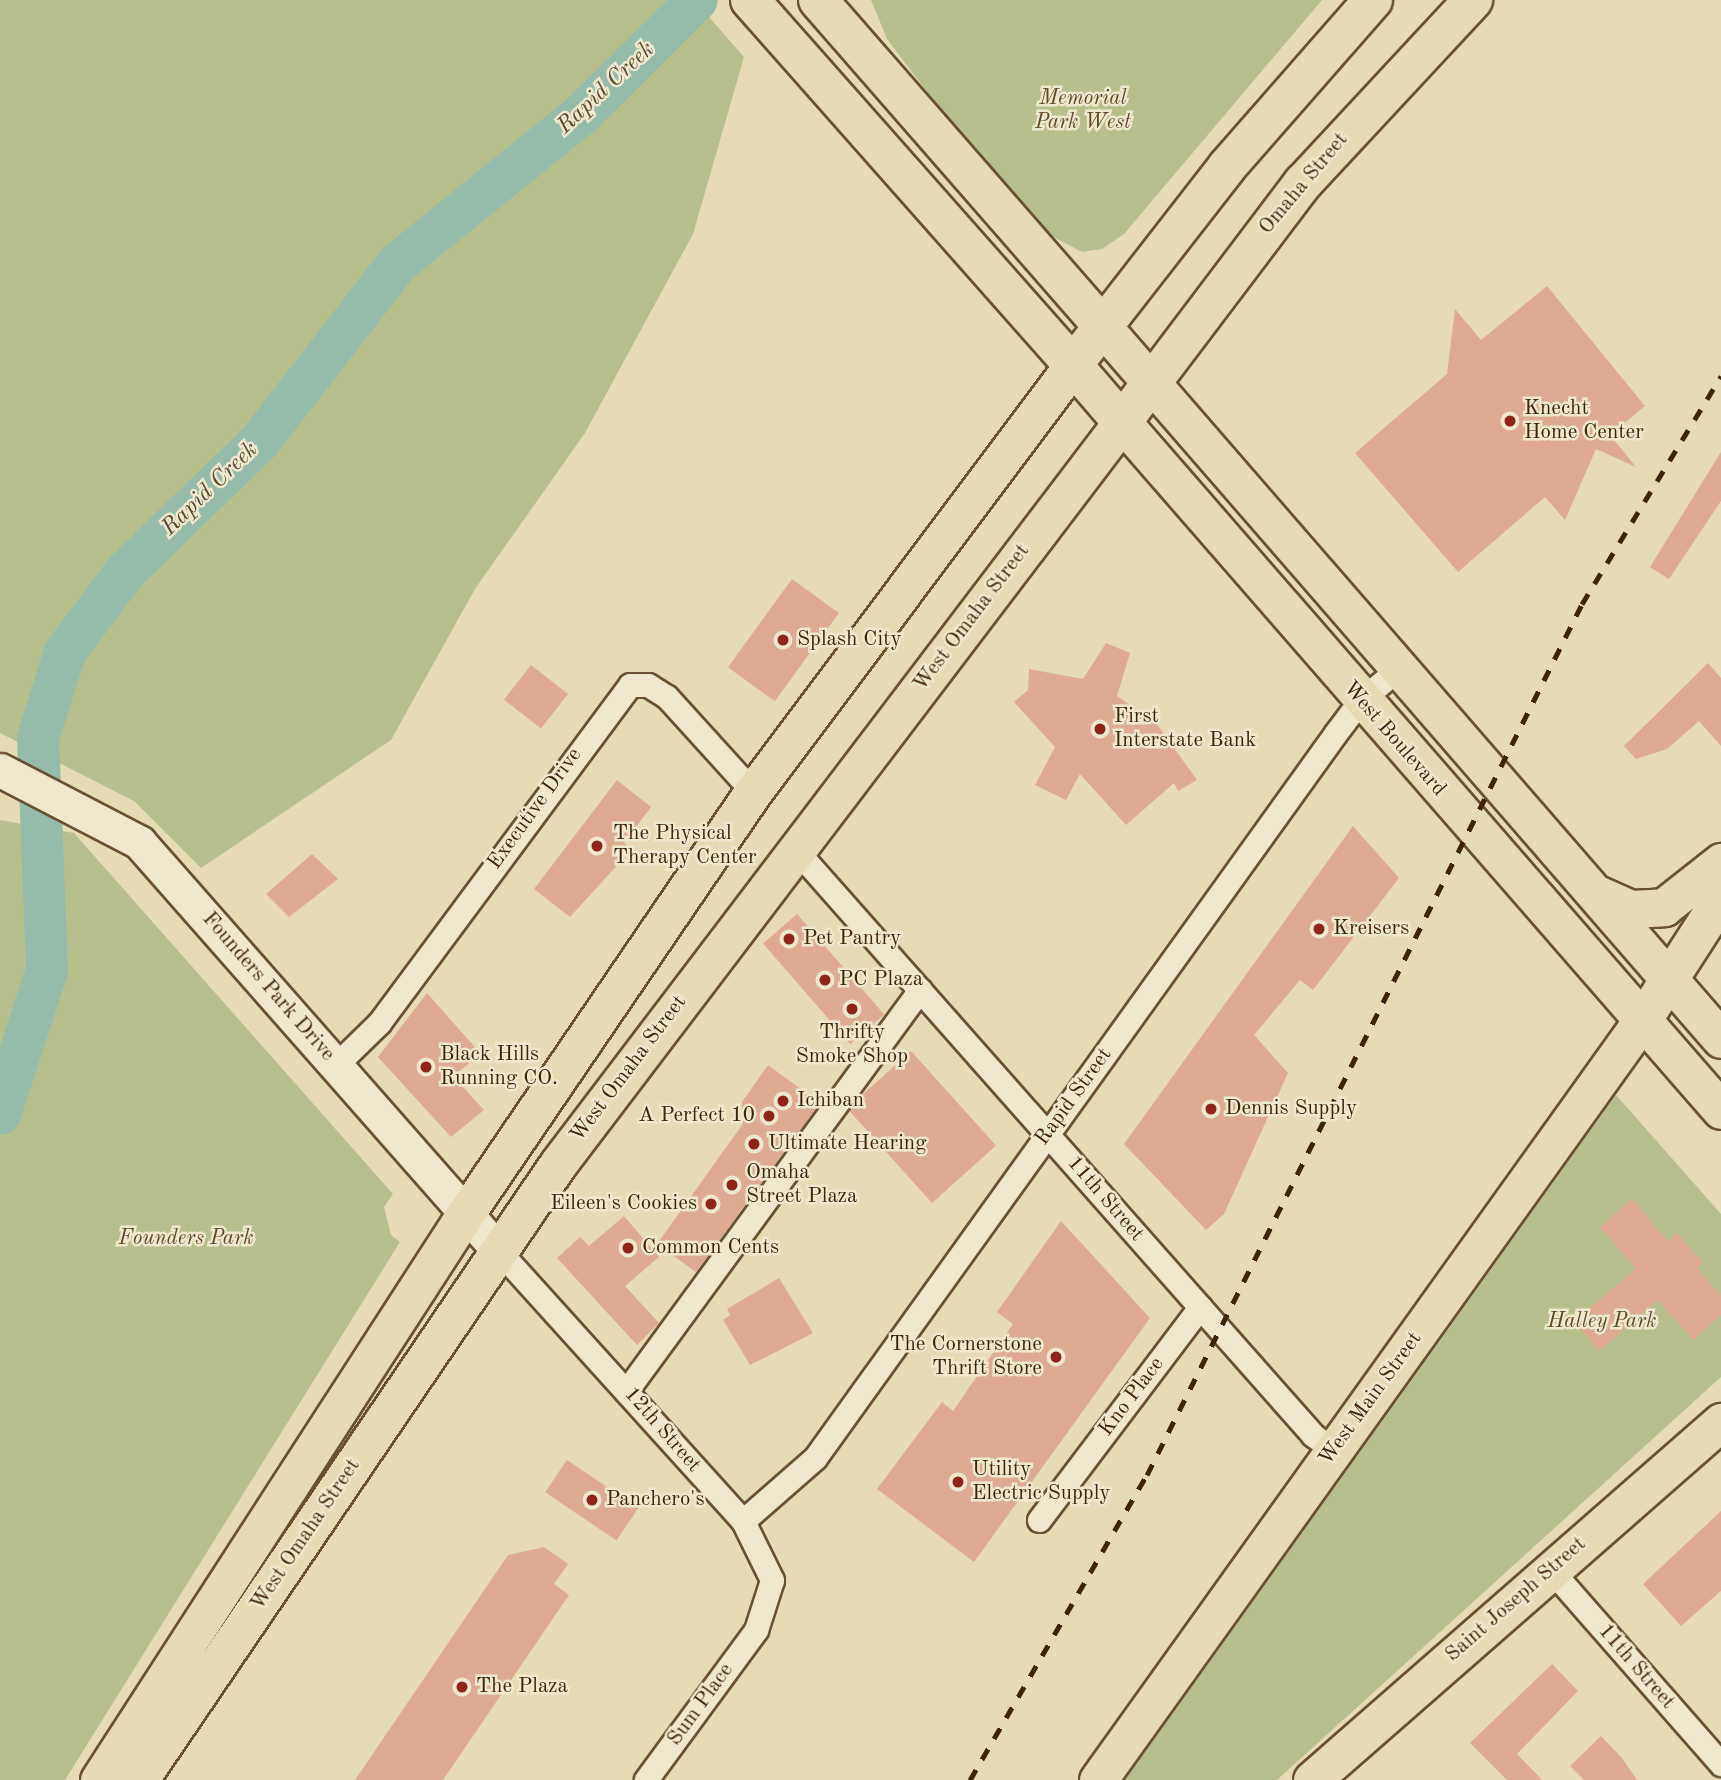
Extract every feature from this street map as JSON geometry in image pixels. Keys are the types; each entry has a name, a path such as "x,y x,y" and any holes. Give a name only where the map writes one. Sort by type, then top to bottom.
{"highway":[{"name":"West Boulevard","path":"750,0 1122,422"},
{"path":"818,0 1102,326"},
{"path":"1073,365 1235,156 1373,0"},
{"name":"Omaha Street","path":"1152,383 1303,183 1474,0"},
{"name":"West Omaha Street","path":"1122,422 1152,383"}],"main road":[{"path":"1102,326 1721,1039"},
{"name":"West Omaha Street","path":"99,1780 466,1213 753,792 1073,365"},
{"name":"West Omaha Street","path":"139,1780 499,1251 796,850 1122,422"},
{"name":"West Boulevard","path":"1122,422 1360,701 1721,1110"},
{"name":"Founders Park Drive","path":"0,770 139,842 499,1251"},
{"path":"1598,895 1631,909 1664,907 1721,862"},
{"name":"West Main Street","path":"1098,1780 1643,1019 1721,898"},
{"name":"Saint Joseph Street","path":"1312,1780 1721,1422"}],"street":[{"name":"Rapid Street","path":"743,1521 815,1458 1360,701 1399,668"},
{"name":"Executive Drive","path":"336,1065 379,1023 630,685 648,685 667,697 753,792"},
{"name":"11th Street","path":"796,850 1199,1307 1334,1451"},
{"path":"627,1390 920,990"},
{"name":"12th Street","path":"499,1251 743,1521 772,1580 756,1630"},
{"name":"Kno Place","path":"1039,1520 1199,1307"},
{"name":"11th Street","path":"1550,1570 1721,1764"},
{"name":"Sum Place","path":"646,1780 756,1630"}],"green space":[{"path":"0,0 694,0 744,57 693,234 585,433 475,589 391,740 201,868 134,801 0,733"},
{"name":"Memorial Park West","path":"871,0 1322,0 1124,234 1102,249 1082,252 1042,231 976,157 887,39"},
{"name":"Founders Park","path":"0,820 74,833 393,1194 384,1207 391,1235 400,1242 65,1780 0,1780"},
{"name":"Halley Park","path":"1616,1095 1721,1214 1721,1377 1277,1780 1125,1780"}],"building":[{"name":"Knecht Home Center","path":"1547,286 1645,406 1610,435 1636,467 1596,449 1565,520 1545,497 1458,572 1355,453 1447,374 1455,309 1481,340"},
{"path":"1721,452 1721,501 1669,579 1650,567"},
{"name":"Splash City","path":"792,579 839,613 775,701 728,667"},
{"name":"First Interstate Bank","path":"1106,643 1130,653 1117,696 1156,723 1197,780 1178,791 1174,783 1126,825 1080,774 1066,800 1035,785 1055,747 1014,702 1028,690 1029,669 1083,679"},
{"path":"1708,663 1721,678 1721,746 1699,721 1667,749 1636,759 1624,746"},
{"path":"531,665 568,694 541,729 504,700"},
{"name":"The Physical Therapy Center","path":"617,780 651,807 624,843 632,849 570,917 534,889"},
{"path":"1353,826 1399,878 1313,990 1300,980 1254,1035 1288,1073 1224,1214 1206,1230 1124,1144"},
{"path":"312,854 338,879 289,917 266,894"},
{"name":"PC Plaza","path":"797,914 884,1014 850,1044 763,944"},
{"name":"Black Hills Running CO.","path":"427,993 481,1054 453,1076 484,1110 451,1137 378,1057"},
{"path":"911,1051 996,1145 932,1203 847,1109"},
{"name":"Omaha Street Plaza","path":"768,1065 820,1103 696,1272 657,1244 742,1125 742,1102"},
{"path":"1632,1199 1668,1241 1677,1233 1703,1263 1697,1268 1721,1296 1721,1315 1693,1340 1658,1300 1599,1351 1574,1321 1636,1269 1600,1227"},
{"path":"624,1216 659,1257 625,1286 659,1323 637,1345 557,1258 580,1237 589,1246"},
{"path":"1061,1221 1150,1318 974,1562 877,1489 942,1402 953,1411 1013,1324 997,1312"},
{"path":"779,1278 813,1333 750,1365 723,1320 730,1315 727,1309"},
{"name":"Panchero's","path":"567,1460 638,1508 616,1540 545,1492"},
{"path":"1721,1511 1721,1591 1681,1626 1643,1584"},
{"name":"The Plaza","path":"544,1547 568,1564 554,1584 569,1595 443,1780 355,1780 508,1555"},
{"path":"1552,1664 1578,1691 1517,1754 1542,1780 1507,1780 1470,1743"},
{"path":"1601,1736 1622,1758 1637,1780 1584,1780 1570,1766"}],"waterway":[{"name":"Rapid Creek","path":"0,1114 47,970 38,738 65,652 125,572 261,440 398,263 581,115 697,0"}],"railway":[{"path":"970,1780 1147,1475 1582,604 1721,376"}],"place":[{"name":"Knecht Home Center","path":"1510,421"},
{"name":"Splash City","path":"783,640"},
{"name":"First Interstate Bank","path":"1100,729"},
{"name":"The Physical Therapy Center","path":"597,846"},
{"name":"Kreisers","path":"1319,929"},
{"name":"Pet Pantry","path":"789,939"},
{"name":"PC Plaza","path":"825,980"},
{"name":"Thrifty Smoke Shop","path":"852,1009"},
{"name":"Black Hills Running CO.","path":"426,1067"},
{"name":"Ichiban","path":"783,1101"},
{"name":"Dennis Supply","path":"1211,1109"},
{"name":"A Perfect 10","path":"769,1116"},
{"name":"Ultimate Hearing","path":"754,1144"},
{"name":"Omaha Street Plaza","path":"732,1185"},
{"name":"Eileen's Cookies","path":"711,1204"},
{"name":"Common Cents","path":"628,1248"},
{"name":"The Cornerstone Thrift Store","path":"1056,1357"},
{"name":"Utility Electric Supply","path":"958,1482"},
{"name":"Panchero's","path":"592,1500"},
{"name":"The Plaza","path":"462,1687"}]}
